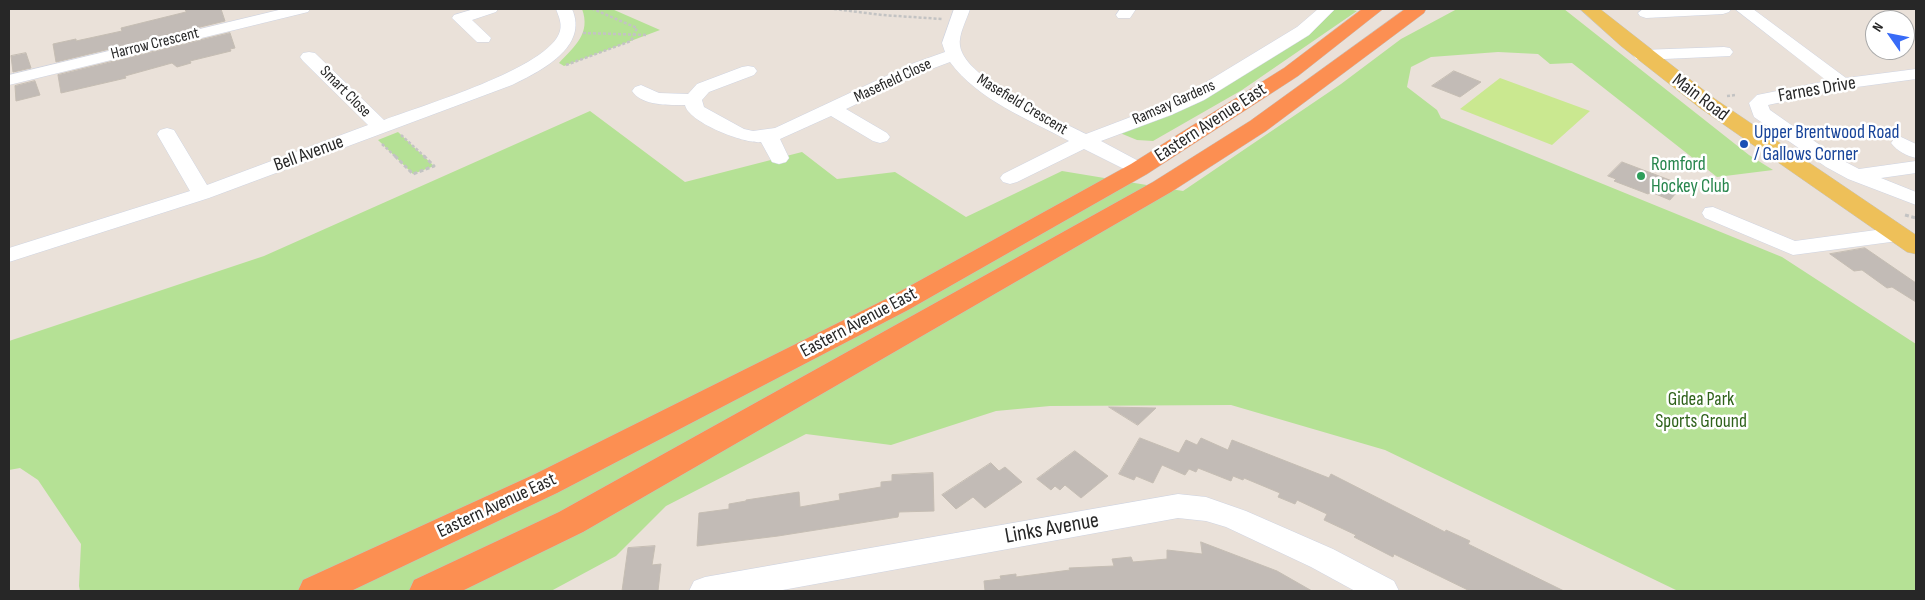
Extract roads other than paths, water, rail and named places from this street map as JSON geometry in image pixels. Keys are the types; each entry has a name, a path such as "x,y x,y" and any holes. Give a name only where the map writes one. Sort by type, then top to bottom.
{"highway":[{"name":"Eastern Avenue East","path":"428,591 571,522 1162,187 1258,126 1417,9"},
{"name":"Eastern Avenue East","path":"316,591 545,484 898,304 1139,169 1384,12"},
{"path":"1335,70 1384,12"}],"main road":[{"name":"Main Road","path":"1589,9 1642,55 1750,136 1907,240"}],"street":[{"name":"Harrow Crescent","path":"9,80 302,9"},
{"path":"483,38 460,18 490,9"},
{"name":"Bell Avenue","path":"9,255 202,194 522,73 557,50 568,33 570,17 564,9"},
{"name":"Ramsay Gardens","path":"1010,178 1084,141 1164,112 1197,96 1303,31 1327,9"},
{"path":"1646,12 1724,9"},
{"path":"1743,9 1842,84"},
{"path":"954,55 952,43 960,14"},
{"path":"1642,55 1724,52"},
{"name":"Masefield Crescent","path":"954,55 966,71 984,86 1139,169"},
{"name":"Masefield Close","path":"693,100 695,110 737,133 753,137 780,133 920,67 954,55"},
{"name":"Smart Close","path":"309,57 380,128"},
{"path":"641,91 659,99 693,100 703,88 748,71"},
{"name":"Farnes Drive","path":"1916,74 1842,84 1764,99 1758,103 1761,113 1833,162 1855,175 1916,199"},
{"name":"Masefield Close","path":"833,109 880,137"},
{"path":"167,134 202,194"},
{"path":"768,135 779,158"},
{"path":"1855,175 1916,167"},
{"path":"1713,213 1794,248 1907,240"},
{"name":"Links Avenue","path":"705,591 1178,506 1206,509 1236,519 1322,558 1384,591"}],"place":[{"name":"Upper Brentwood Road / Gallows Corner","path":"1744,144"},
{"name":"Romford Hockey Club","path":"1641,176"}],"park label":[{"name":"Gidea Park Sports Ground","path":"1701,411"}]}
